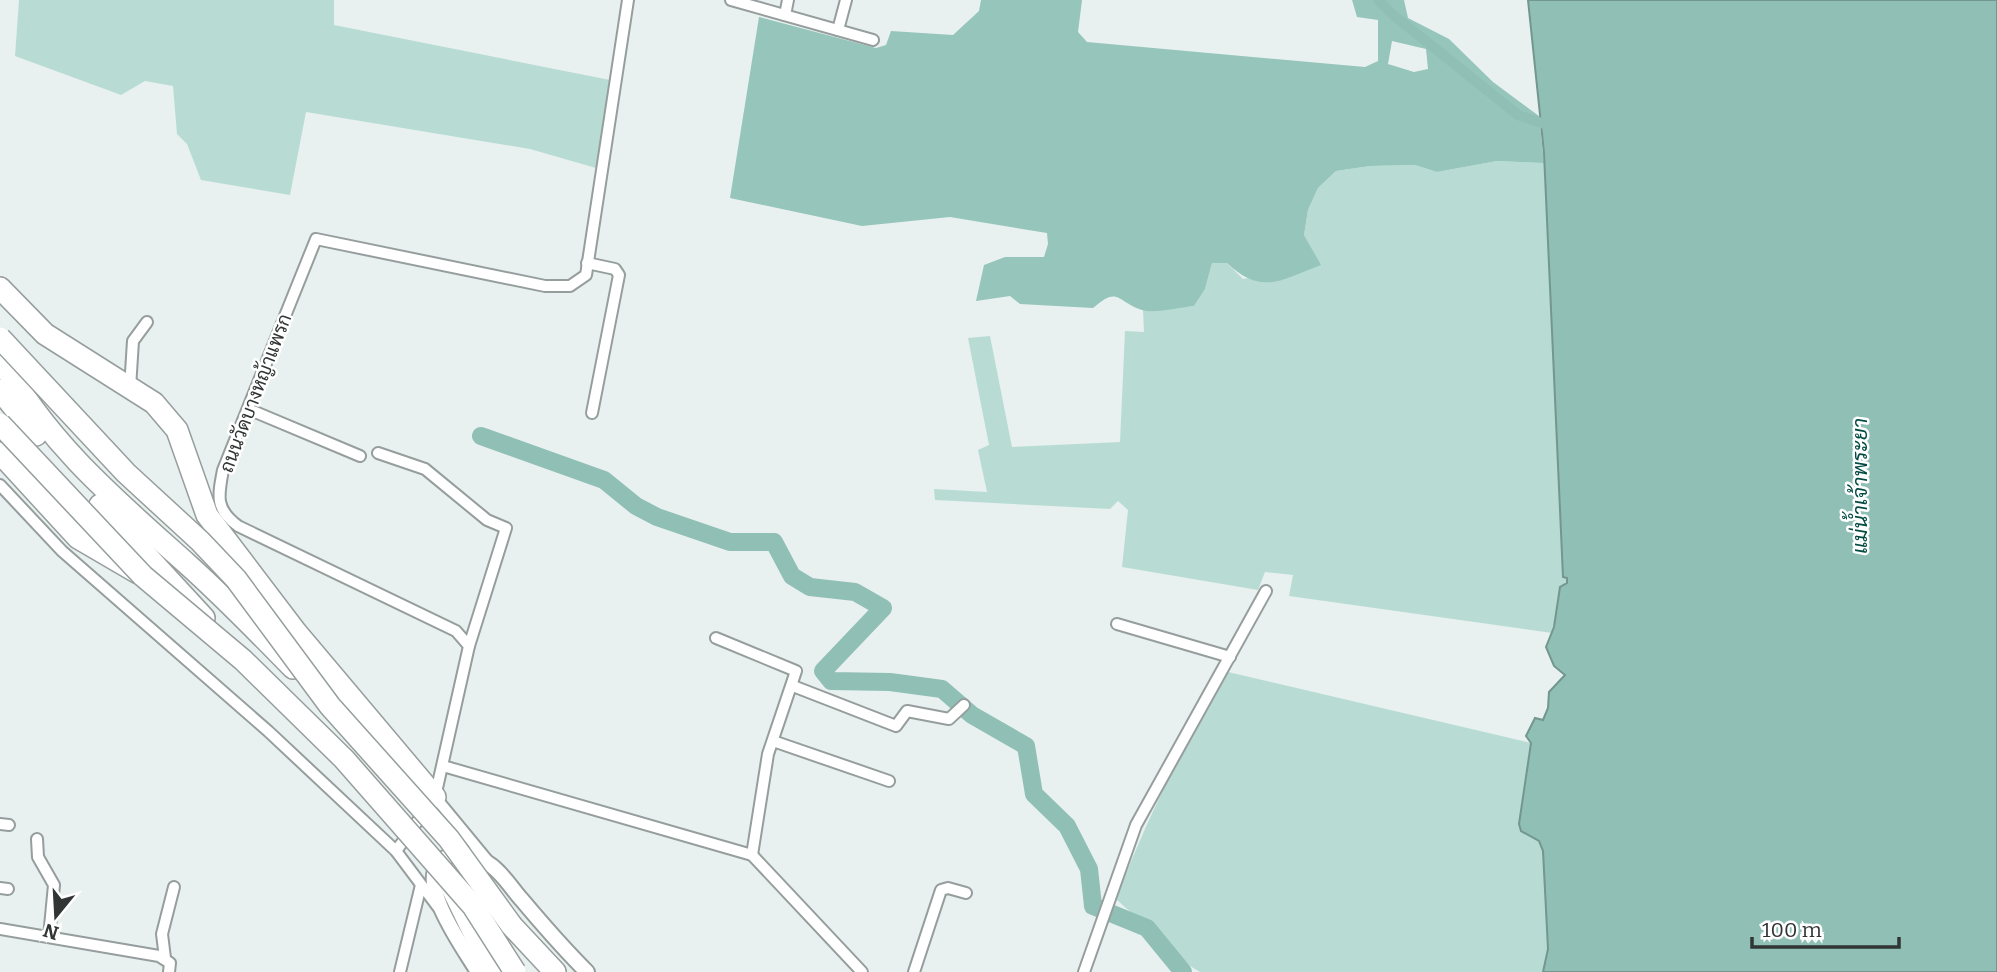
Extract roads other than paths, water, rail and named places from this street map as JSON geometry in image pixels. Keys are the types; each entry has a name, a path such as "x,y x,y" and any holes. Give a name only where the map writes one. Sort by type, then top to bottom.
{"highway":[{"path":"0,288 45,334 154,403 177,430 201,501 214,523 296,632 435,797"},
{"path":"0,338 126,473 200,541 236,579 330,706"},
{"path":"0,358 40,420 111,498 208,583 330,706 449,839 512,926 555,972"},
{"path":"0,390 27,425 243,660 344,759 443,869 473,906 515,972"},
{"path":"0,424 143,576 243,660"},
{"path":"0,453 78,538 143,576"},
{"path":"443,869 494,972"},
{"path":"512,926 533,972"}],"street":[{"path":"592,413 619,275 615,269 587,263 628,0"},
{"path":"731,0 873,40"},
{"path":"785,15 789,0"},
{"path":"838,30 846,0"},
{"name":"ถนนวัดบางหญ้าแพรก","path":"469,646 456,631 228,519 217,499 223,470 316,239 545,286 570,286 586,275 587,263"},
{"path":"130,388 133,341 147,322"},
{"path":"248,409 360,456"},
{"path":"379,453 425,469 487,520 506,528 469,646 435,797 396,851"},
{"path":"0,485 62,551 268,731 396,851 448,921 478,972"},
{"path":"1084,972 1126,845 1151,794 1266,591"},
{"path":"1117,624 1230,657"},
{"path":"716,638 793,668 797,676 768,754 752,855"},
{"path":"793,686 893,725 898,724 909,710 943,720 955,715 964,705"},
{"path":"773,741 889,781"},
{"path":"443,766 752,855 862,972"},
{"path":"435,797 491,865 587,972"},
{"path":"37,839 38,857 54,885 49,937"},
{"path":"448,921 431,877 435,866 452,854 464,854 491,865"},
{"path":"400,972 421,885"},
{"path":"165,958 162,934 174,887"},
{"path":"914,972 941,890 948,888 966,893"},
{"path":"0,929 165,958 170,962 169,972"}],"water":[{"name":"แม่น้ำเจ้าพระยา","path":"1528,0 1997,0 1997,972 1543,972 1548,949 1543,851 1539,841 1521,831 1519,824 1531,743 1526,736 1535,718 1543,720 1548,708 1549,692 1565,675 1554,666 1546,647 1554,627 1560,587 1567,583 1567,578 1563,577 1544,153"}],"waterway":[{"path":"1378,0 1518,115 1553,127"},
{"path":"481,436 604,480 636,506 657,517 730,542 774,542 792,576 810,587 855,592 883,608 823,671 831,681 890,682 942,689 972,715 1026,746 1034,794 1067,826 1089,869 1093,906 1147,928 1183,972"}]}
